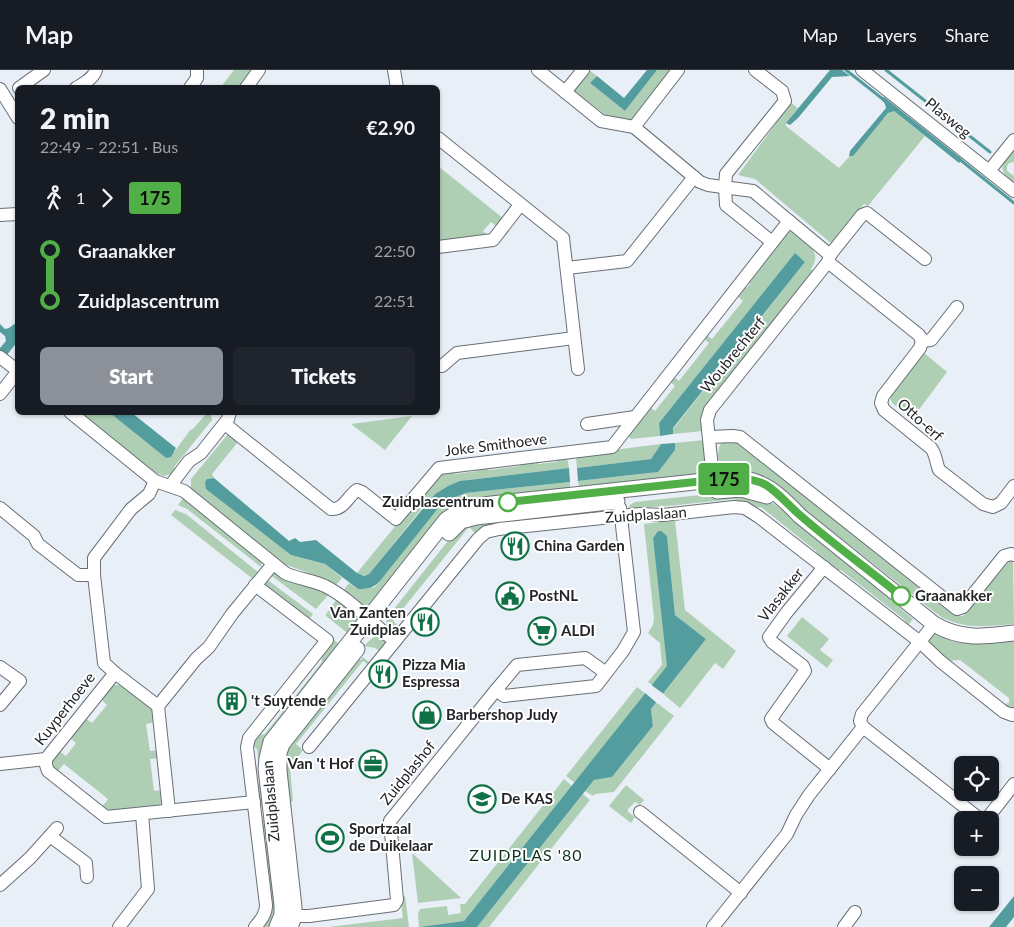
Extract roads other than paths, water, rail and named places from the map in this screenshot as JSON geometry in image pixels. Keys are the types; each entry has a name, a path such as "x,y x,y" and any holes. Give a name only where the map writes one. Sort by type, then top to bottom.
{"street":[{"path":"22,85 44,70"},
{"path":"81,85 91,79 96,70"},
{"path":"192,85 197,78 197,70"},
{"path":"248,85 259,70"},
{"path":"394,70 396,85"},
{"path":"538,70 601,121 634,128 700,182 708,185 753,191 789,221 829,259 919,335 922,341"},
{"path":"565,92 583,70"},
{"path":"634,128 678,70"},
{"path":"754,70 782,91 785,101 726,174 726,205 772,242"},
{"name":"Plasweg","path":"862,70 1014,191"},
{"path":"15,89 3,93 15,113"},
{"path":"440,140 563,238 578,369"},
{"path":"989,172 1014,140"},
{"path":"567,268 626,261 694,177"},
{"path":"440,247 493,240 520,205"},
{"name":"Woubrechterf","path":"713,486 707,420 710,410 862,214 867,213 925,259"},
{"path":"0,215 15,214"},
{"path":"587,424 635,418 789,221"},
{"name":"Otto-erf","path":"957,307 931,340 922,341 920,348 883,396 881,403 884,410 931,448 939,470 983,504 993,507 1001,503 1014,486"},
{"path":"440,366 457,353 574,338"},
{"path":"0,394 11,365"},
{"path":"74,415 155,481 184,492 273,564 291,576 315,582 338,593 394,641"},
{"path":"170,486 189,461 201,454 228,418"},
{"name":"Joke Smithoeve","path":"228,418 331,509 337,510 358,490 396,520 439,468 612,447 635,418"},
{"path":"709,437 740,437 957,609 963,607 1004,556 1014,554"},
{"name":"Zuidplaslaan","path":"308,747 478,539 486,532 619,502 713,486 743,478 766,485 800,516 934,624 954,634 974,636 1014,633"},
{"path":"115,673 104,663 94,575 94,558 132,510 149,494 155,481"},
{"path":"496,690 504,696 596,686 623,651 634,632 619,502"},
{"name":"Zuidplaslaan","path":"397,891 398,900 394,906 286,922 279,753 282,744 372,623 451,530 461,521 476,517 619,502 640,514 663,515 734,507 745,508 824,567 920,642 940,661 1013,717"},
{"path":"0,508 34,536 38,544 78,575 94,575"},
{"path":"170,811 158,706 196,659 209,647 228,619 273,564"},
{"name":"Vlasakker","path":"824,567 786,612 770,637 772,642 803,666 805,671 771,719 773,723 830,769"},
{"name":"Zuidplaslaan","path":"255,585 327,640 249,738 247,747 266,905 266,911 255,927"},
{"path":"934,624 862,714 860,721 863,727 970,811"},
{"name":"Zuidplashof","path":"397,891 390,821 517,665 585,658 606,673"},
{"path":"0,667 20,681 0,705"},
{"name":"Kuyperhoeve","path":"158,706 115,673 46,759 48,771 106,817 254,802"},
{"path":"713,927 788,834 796,815 806,800 863,727"},
{"path":"0,764 46,759"},
{"path":"993,811 1014,784"},
{"path":"640,812 741,893"},
{"path":"119,927 148,889 142,814"},
{"path":"0,885 30,858 54,832 86,863 87,877"},
{"path":"844,927 856,912"}],"water":[{"path":"647,70 657,70 625,111 590,83 597,76 624,98"},
{"path":"830,70 842,70 850,76 832,77 798,118 790,125 786,123"},
{"path":"884,97 962,159 959,163 894,111 888,113 853,156 849,156 850,151 886,108 881,99"},
{"path":"795,253 805,262 673,428 673,434 660,436 659,423"},
{"path":"0,324 5,329 15,324 15,345 0,364 0,348 6,341 5,336 0,332"},
{"path":"112,415 135,415 176,448 171,457 166,458"},
{"path":"675,443 675,450 658,472 578,481 577,468 651,459 661,444"},
{"path":"569,468 570,482 466,493 448,500 440,506 380,581 373,587 361,589 358,589 325,564 291,555 206,489 205,482 207,479 214,478 289,541 295,538 300,542 316,540 357,573 364,576 369,574 435,494 448,486 460,481"},
{"path":"658,531 667,536 675,615 706,639 651,709 653,726 612,777 594,780 477,927 419,927 464,921 667,666 653,538"},
{"path":"1014,896 1014,917 1006,927 989,927"}],"waterway":[{"path":"846,70 884,100"},
{"path":"886,70 990,152"},
{"path":"958,158 1014,203"}],"place":[{"name":"Zuidplascentrum","path":"508,502"},
{"name":"China Garden","path":"515,546"},
{"name":"PostNL","path":"510,596"},
{"name":"Graanakker","path":"901,596"},
{"name":"Van Zanten Zuidplas","path":"425,622"},
{"name":"ALDI","path":"542,631"},
{"name":"Pizza Mia Espressa","path":"383,674"},
{"name":"'t Suytende","path":"232,701"},
{"name":"Barbershop Judy","path":"427,715"},
{"name":"Van 't Hof","path":"373,764"},
{"name":"De KAS","path":"482,799"},
{"name":"Sportzaal de Duikelaar","path":"330,838"}],"district":[{"name":"ZUIDPLAS '80","path":"526,855"}]}
